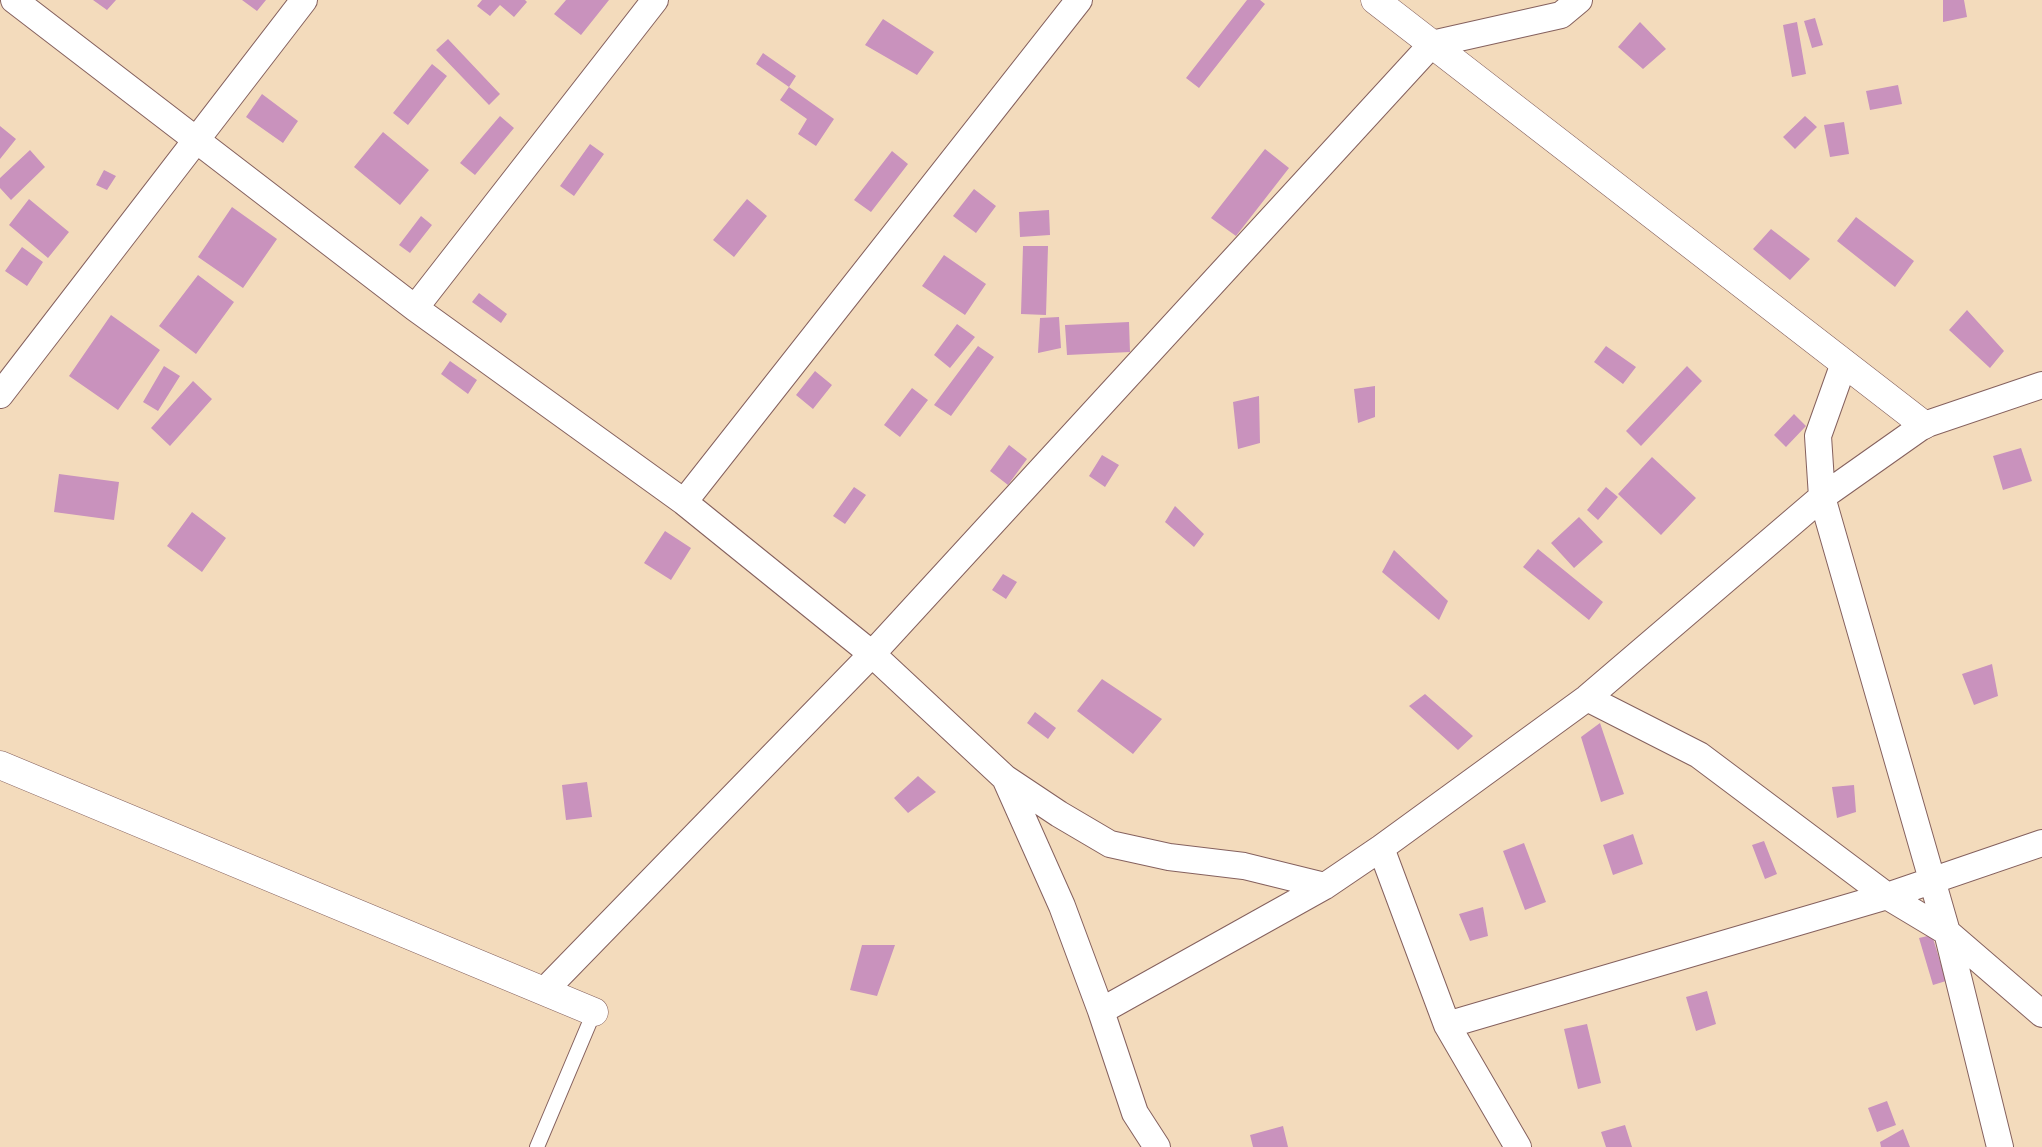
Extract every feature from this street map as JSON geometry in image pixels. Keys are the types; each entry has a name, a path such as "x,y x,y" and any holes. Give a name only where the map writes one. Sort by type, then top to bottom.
{"street":[{"path":"14,0 415,308 684,502 872,654 1005,778 1059,814 1110,844 1169,857 1244,866 1325,886"},
{"path":"0,394 304,0"},
{"path":"415,308 655,0"},
{"path":"684,502 1079,0"},
{"path":"1375,0 1924,425"},
{"path":"544,991 872,654 1432,44 1561,15 1579,0"},
{"path":"1844,362 1818,436 1822,497 1932,880 2000,1147"},
{"path":"1101,1011 1325,886 1381,848 1587,698 1822,497 1924,425 2042,385"},
{"path":"1587,698 1699,755 1887,896 1946,932 2042,1014"},
{"path":"0,765 594,1012"},
{"path":"1005,778 1062,906 1101,1011 1135,1113 1157,1147"},
{"path":"1448,1025 1887,896 2042,843"},
{"path":"1381,848 1448,1025 1518,1147"}],"lane":[{"path":"537,1147 594,1012"}],"building":[{"path":"93,0 116,0 107,10"},
{"path":"242,0 266,0 257,11"},
{"path":"482,0 525,0 527,2 514,17 500,5 490,16 477,6"},
{"path":"566,0 609,0 581,35 554,14"},
{"path":"1247,0 1260,0 1265,4 1199,88 1186,78"},
{"path":"1943,0 1964,0 1967,17 1943,22"},
{"path":"1815,18 1823,45 1812,48 1804,21"},
{"path":"883,19 934,52 917,75 865,45"},
{"path":"1640,22 1666,49 1643,69 1618,47"},
{"path":"1797,22 1806,74 1792,77 1783,25"},
{"path":"448,39 500,94 489,105 436,50"},
{"path":"763,53 796,76 789,87 756,64"},
{"path":"432,64 447,76 408,125 393,113"},
{"path":"1898,85 1902,104 1870,110 1866,91"},
{"path":"789,87 834,119 816,146 798,134 807,119 780,100"},
{"path":"262,94 298,121 283,143 246,117"},
{"path":"500,116 514,128 475,175 460,163"},
{"path":"1805,116 1817,127 1795,149 1783,137"},
{"path":"1844,122 1849,154 1830,157 1824,125"},
{"path":"0,126 16,139 0,159"},
{"path":"383,132 429,170 400,205 354,167"},
{"path":"590,144 604,154 574,196 560,186"},
{"path":"1265,149 1289,168 1236,236 1211,218"},
{"path":"30,150 45,167 11,200 0,188 0,178"},
{"path":"892,151 908,164 871,212 854,200"},
{"path":"104,170 116,176 107,190 96,185"},
{"path":"974,189 996,206 976,233 953,216"},
{"path":"29,199 69,232 48,258 9,225"},
{"path":"747,199 767,216 734,257 713,240"},
{"path":"232,207 277,239 243,288 198,257"},
{"path":"1049,210 1050,235 1020,237 1019,212"},
{"path":"421,216 432,225 410,253 399,245"},
{"path":"1856,217 1914,261 1895,287 1837,241"},
{"path":"1771,229 1810,259 1790,280 1753,249"},
{"path":"1023,246 1048,246 1046,315 1021,314"},
{"path":"22,247 43,262 27,286 5,271"},
{"path":"944,255 986,284 965,315 922,286"},
{"path":"198,275 234,302 196,354 159,326"},
{"path":"479,293 507,314 501,323 472,302"},
{"path":"1967,310 2004,351 1990,368 1949,330"},
{"path":"111,315 160,350 118,410 69,376"},
{"path":"1059,317 1061,348 1038,353 1040,318"},
{"path":"1129,322 1130,352 1067,355 1065,325"},
{"path":"957,324 975,337 950,368 934,355"},
{"path":"978,346 994,357 951,416 934,405"},
{"path":"1606,346 1636,367 1623,384 1594,362"},
{"path":"450,361 477,380 468,394 441,374"},
{"path":"164,366 180,376 158,411 143,402"},
{"path":"1687,366 1702,381 1641,446 1626,431"},
{"path":"815,371 832,385 813,409 796,395"},
{"path":"193,381 212,399 170,446 151,428"},
{"path":"1375,386 1375,417 1358,423 1354,389"},
{"path":"912,388 928,400 900,437 884,425"},
{"path":"1259,396 1260,443 1238,449 1233,402"},
{"path":"1794,414 1806,426 1786,447 1774,435"},
{"path":"1009,445 1027,459 1008,485 990,471"},
{"path":"2021,448 2032,481 2003,490 1993,456"},
{"path":"1102,455 1119,465 1105,487 1089,476"},
{"path":"1652,457 1696,498 1661,535 1618,494"},
{"path":"59,474 119,482 114,520 54,512"},
{"path":"854,487 866,495 845,524 833,516"},
{"path":"1606,487 1618,497 1598,520 1587,510"},
{"path":"1175,506 1204,534 1194,547 1165,522"},
{"path":"192,512 226,538 202,572 167,546"},
{"path":"1579,517 1603,542 1574,568 1551,543"},
{"path":"665,531 691,548 671,580 644,563"},
{"path":"1538,549 1603,602 1589,620 1523,567"},
{"path":"1394,550 1448,601 1439,620 1382,572"},
{"path":"1003,574 1017,582 1006,599 992,590"},
{"path":"1992,664 1998,696 1974,705 1962,674"},
{"path":"1102,679 1162,719 1133,754 1077,711"},
{"path":"1425,694 1473,736 1458,750 1409,706"},
{"path":"1035,712 1056,728 1048,739 1027,723"},
{"path":"1600,723 1624,794 1601,802 1581,737"},
{"path":"918,776 936,792 908,813 894,798"},
{"path":"587,782 592,817 566,820 562,785"},
{"path":"1854,785 1856,812 1837,818 1832,787"},
{"path":"1633,834 1643,864 1613,875 1603,845"},
{"path":"1764,841 1777,874 1765,879 1752,845"},
{"path":"1524,843 1546,902 1525,910 1503,851"},
{"path":"1483,907 1488,936 1470,941 1459,914"},
{"path":"1932,935 1946,981 1933,985 1919,938"},
{"path":"862,945 895,945 877,996 850,990"},
{"path":"1707,991 1716,1024 1696,1031 1686,997"},
{"path":"1587,1024 1601,1083 1578,1089 1564,1029"},
{"path":"1887,1101 1896,1125 1877,1132 1868,1108"},
{"path":"1625,1125 1632,1147 1606,1147 1601,1132"},
{"path":"1283,1126 1288,1147 1253,1147 1250,1135"},
{"path":"1903,1129 1910,1147 1881,1147 1880,1142"}]}
